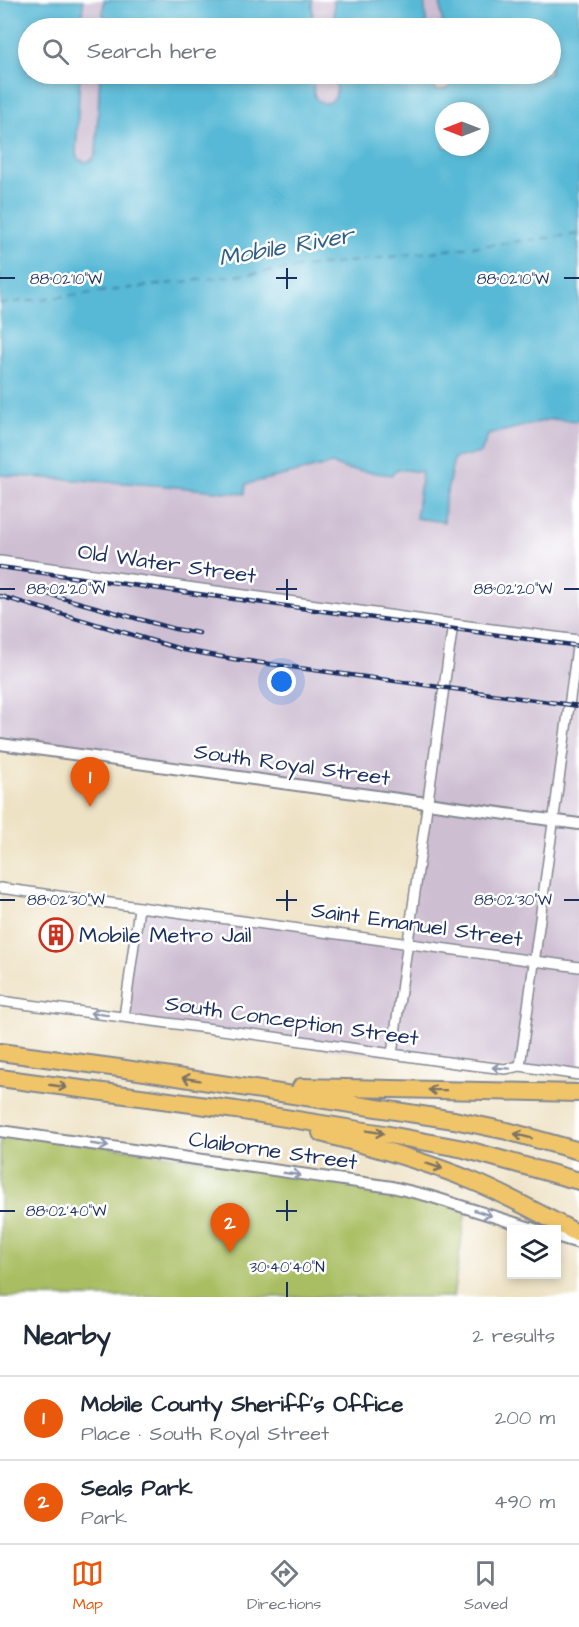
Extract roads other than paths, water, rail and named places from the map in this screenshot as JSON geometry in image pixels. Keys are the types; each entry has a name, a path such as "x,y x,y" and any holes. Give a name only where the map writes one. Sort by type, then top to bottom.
{"highway":[{"path":"0,1052 454,1120 507,1131 579,1151"},
{"path":"0,1078 236,1110 464,1149 579,1181"},
{"path":"248,1088 579,1093"},
{"path":"236,1110 375,1147 434,1166 501,1193 579,1234"}],"street":[{"name":"Old Water Street","path":"0,561 578,640"},
{"path":"392,1054 453,624"},
{"path":"520,1066 578,640"},
{"name":"South Royal Street","path":"0,744 579,824"},
{"name":"Saint Emanuel Street","path":"0,888 579,967"},
{"path":"124,1017 139,908"},
{"name":"South Conception Street","path":"0,1001 505,1069 520,1066 579,1075"},
{"name":"Claiborne Street","path":"0,1131 392,1187 521,1225"},
{"path":"561,1238 579,1243"}],"water":[{"name":"Mobile River","path":"0,0 83,0 82,18 18,18 18,84 80,84 76,154 78,159 85,162 92,160 96,154 100,84 314,84 316,98 325,103 334,98 336,84 433,84 437,90 449,88 449,84 561,84 561,18 442,18 440,0 579,0 579,421 551,419 488,435 481,453 454,458 445,501 444,522 416,518 422,472 397,469 392,475 346,469 332,464 246,484 245,494 157,485 0,475"},
{"path":"104,0 312,0 313,18 106,18 103,15"},
{"path":"334,0 424,0 426,18 334,18"}],"railway":[{"path":"0,567 579,646"},
{"path":"30,589 175,629 199,633"},
{"path":"0,596 184,650 233,659 579,706"}],"place":[{"name":"Mobile County Sheriff's Office","path":"90,807"},
{"name":"Mobile Metro Jail","path":"56,935"},
{"name":"Seals Park","path":"230,1253"}]}
